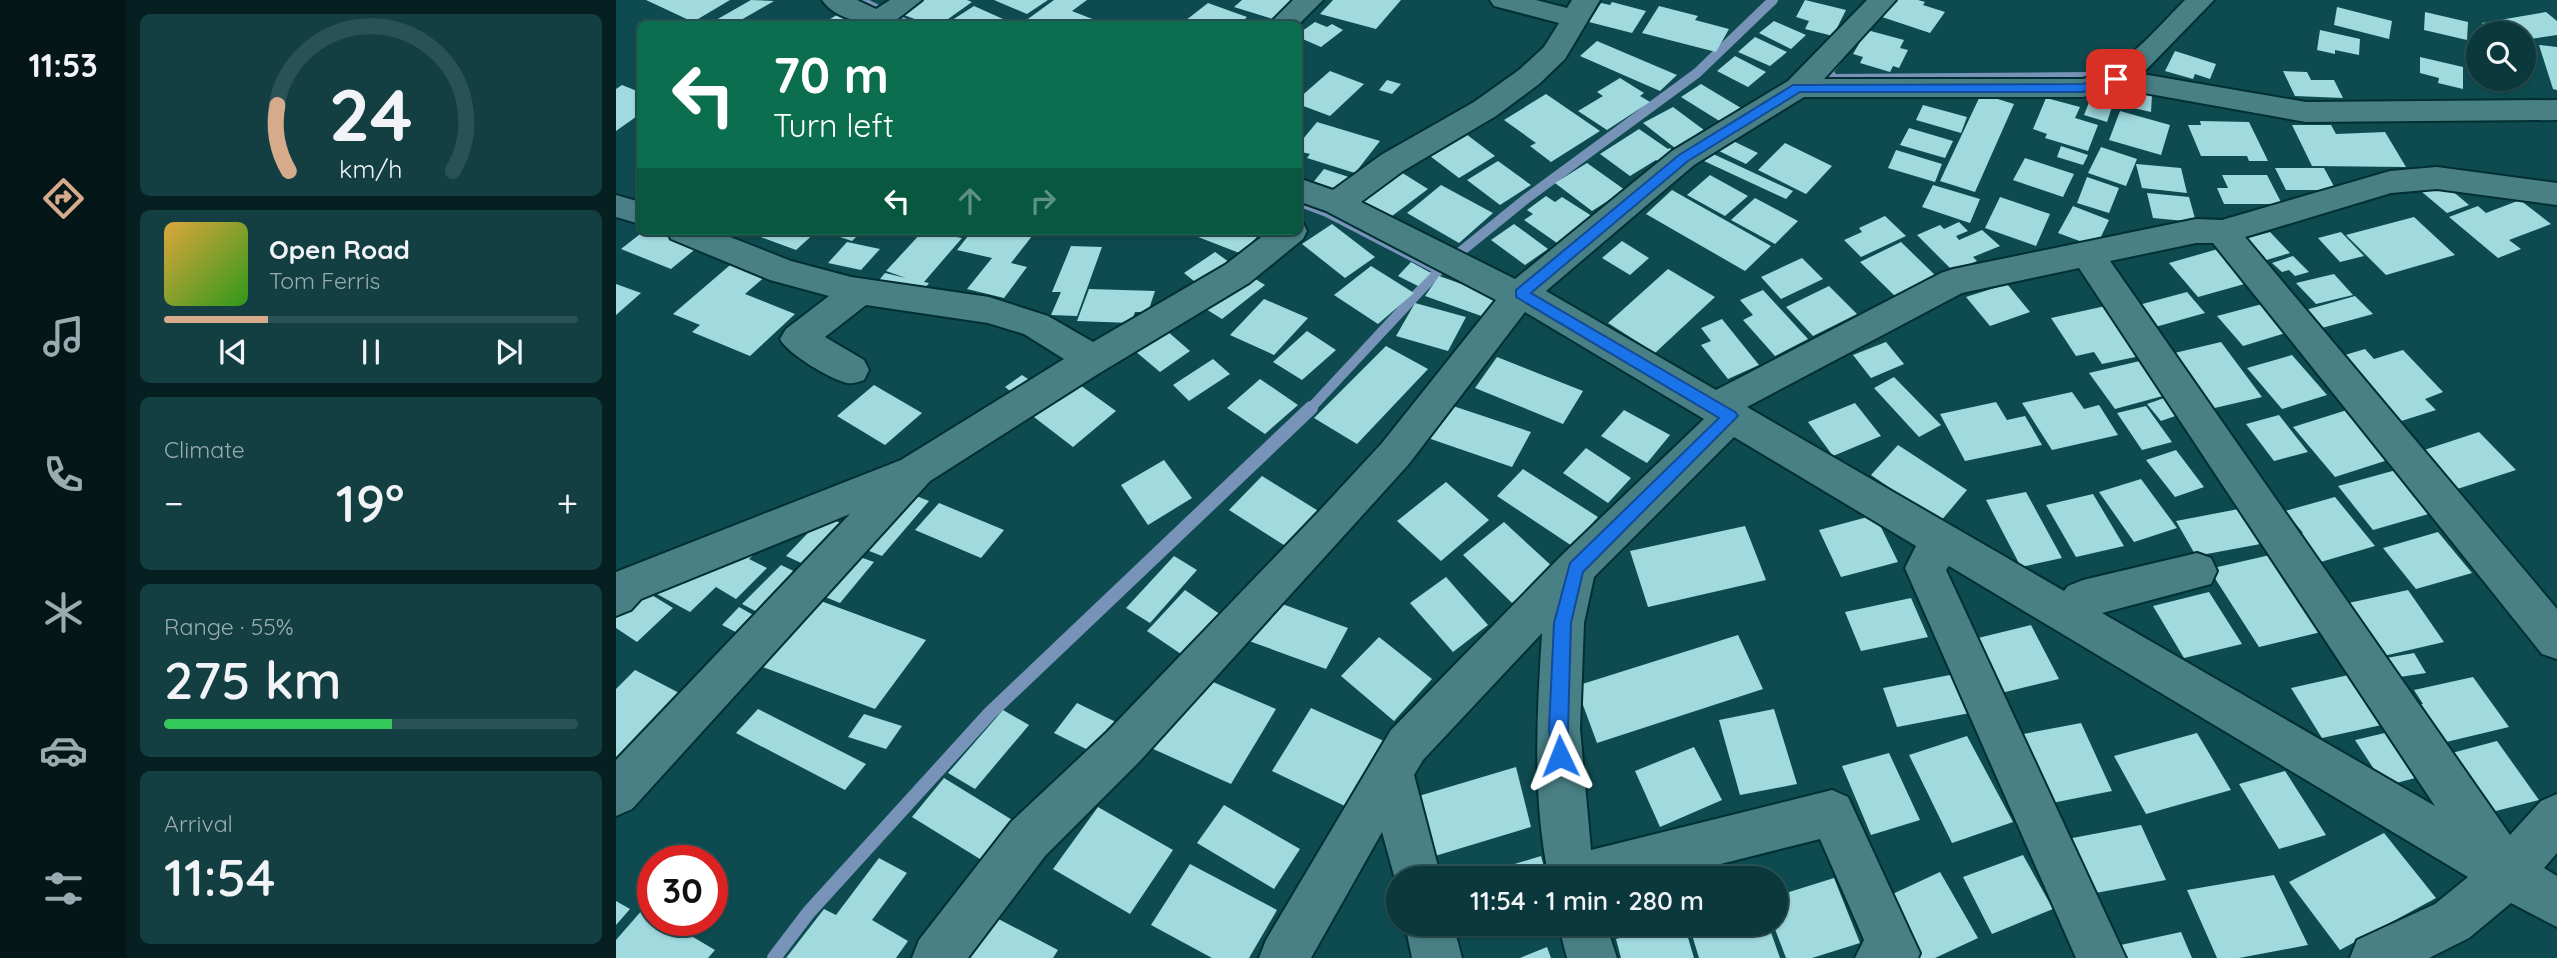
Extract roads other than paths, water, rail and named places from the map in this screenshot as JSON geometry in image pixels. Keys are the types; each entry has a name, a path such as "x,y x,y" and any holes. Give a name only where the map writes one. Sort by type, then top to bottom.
{"street":[{"path":"836,0 889,15"},
{"path":"1286,21 1309,0"},
{"path":"1314,209 1485,109 1519,85 1555,53 1581,10 1504,0"},
{"path":"937,958 1028,839 1123,747 1395,454 1521,293 1684,158 1798,88 1882,0"},
{"path":"1798,88 2083,88 2116,79 2141,61 2200,0"},
{"path":"2116,79 2306,112 2557,110"},
{"path":"1284,958 1406,745 1723,412 1953,282 2196,231 2222,232 2390,182 2437,178 2557,194"},
{"path":"616,206 637,212"},
{"path":"1314,209 1450,262 1501,289 1521,293 2557,903"},
{"path":"2222,232 2557,640"},
{"path":"693,235 782,271 860,291 989,310 1036,325 1093,359"},
{"path":"616,597 627,586 916,470 1093,359 1237,274 1283,235"},
{"path":"2087,254 2508,874"},
{"path":"851,370 798,339 860,291"},
{"path":"616,793 916,470"},
{"path":"1942,541 1925,568 2101,958"},
{"path":"1571,866 1565,838 1558,729 1563,623 1576,568"},
{"path":"2069,616 2083,599 2197,570"},
{"path":"1391,773 1414,866"},
{"path":"1621,866 1832,813 1895,953 1880,958"},
{"path":"2375,958 2452,921 2508,874 2557,817"},
{"path":"1432,936 1437,958"},
{"path":"1586,936 1592,958"}],"waterway":[{"path":"858,0 900,21"},
{"path":"1310,409 1443,266 1527,198 1697,73 1773,0"},
{"path":"1837,60 1828,71 1833,79 2088,77"},
{"path":"1302,203 1327,212 1439,270"},
{"path":"774,958 809,912 990,713 1310,409"}]}
